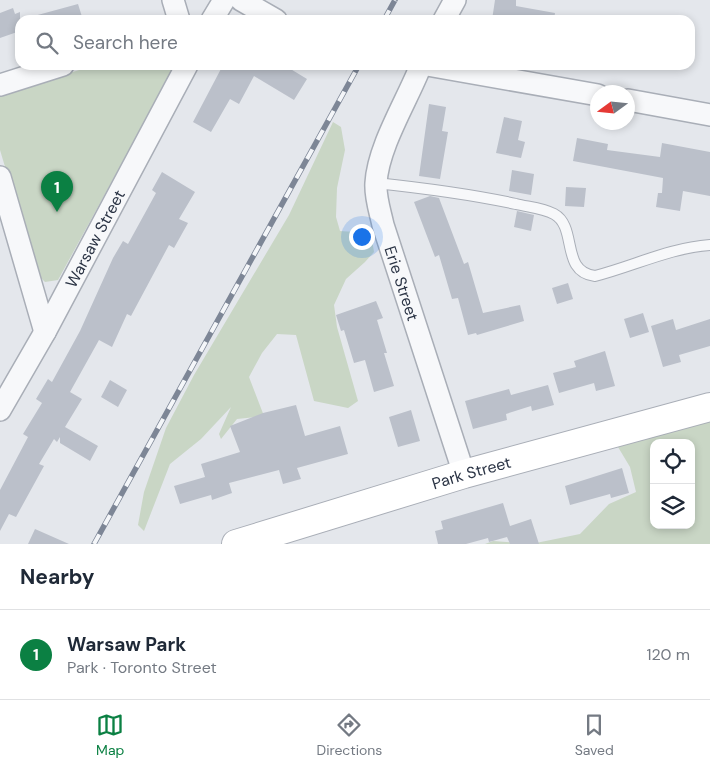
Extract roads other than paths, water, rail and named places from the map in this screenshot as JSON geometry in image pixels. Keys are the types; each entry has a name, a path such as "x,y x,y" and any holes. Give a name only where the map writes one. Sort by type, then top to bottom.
{"street":[{"path":"173,0 178,15"},
{"path":"215,15 224,0"},
{"path":"242,0 268,15"},
{"path":"447,15 455,0"},
{"path":"0,85 47,70"},
{"name":"Warsaw Street","path":"0,410 45,332 184,70"},
{"name":"Erie Street","path":"419,70 380,161 376,183 378,206 464,474"},
{"path":"456,70 590,94"},
{"path":"635,101 710,114"},
{"path":"0,177 45,332"},
{"name":"Park Street","path":"236,544 464,474 710,408"}],"lane":[{"path":"376,183 414,187 505,202 555,214 563,225 578,270 586,275 595,276 659,254 710,245"}],"railway":[{"path":"387,15 395,0"},
{"path":"94,544 356,70"}],"place":[{"name":"Warsaw Park","path":"57,212"}]}
